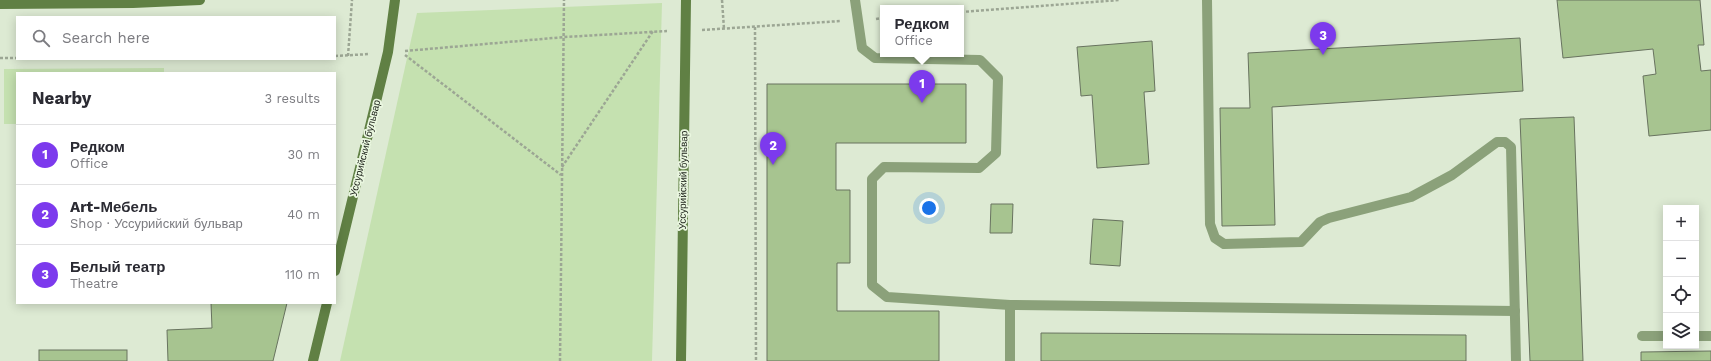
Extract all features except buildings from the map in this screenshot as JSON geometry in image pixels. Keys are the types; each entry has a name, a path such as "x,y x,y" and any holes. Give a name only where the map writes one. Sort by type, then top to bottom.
{"street":[{"path":"0,4 200,0"},
{"name":"Уссурийский бульвар","path":"336,267 388,52 394,0"},
{"name":"Уссурийский бульвар","path":"681,361 686,0"},
{"path":"313,361 327,304"}],"lane":[{"path":"855,0 862,48 876,58 980,60 998,78 996,153 979,168 884,167 872,179 872,285 887,297 1010,305 1515,311"},
{"path":"1207,0 1210,224 1215,238 1224,244 1301,242 1320,222 1329,218 1411,197 1452,175 1497,142 1505,142 1511,147 1516,361"},
{"path":"1010,305 1010,361"},
{"path":"1642,336 1663,336"},
{"path":"1699,336 1711,336"}],"path":[{"path":"348,56 352,0"},
{"path":"560,361 565,37 564,0"},
{"path":"722,0 724,29"},
{"path":"964,12 1120,0"},
{"path":"562,176 400,51 565,37 653,31 724,29 880,18"},
{"path":"755,27 756,361"},
{"path":"562,168 653,31"},
{"path":"336,56 388,52"},
{"path":"0,58 16,58"}],"green space":[{"path":"662,3 652,361 340,361 417,13"},
{"path":"164,68 164,72 16,72 16,124 4,124 4,69"}],"place":[{"name":"Белый театр","path":"1323,55"},
{"name":"Редком","path":"922,103"},
{"name":"Art-Мебель","path":"773,165"}]}
